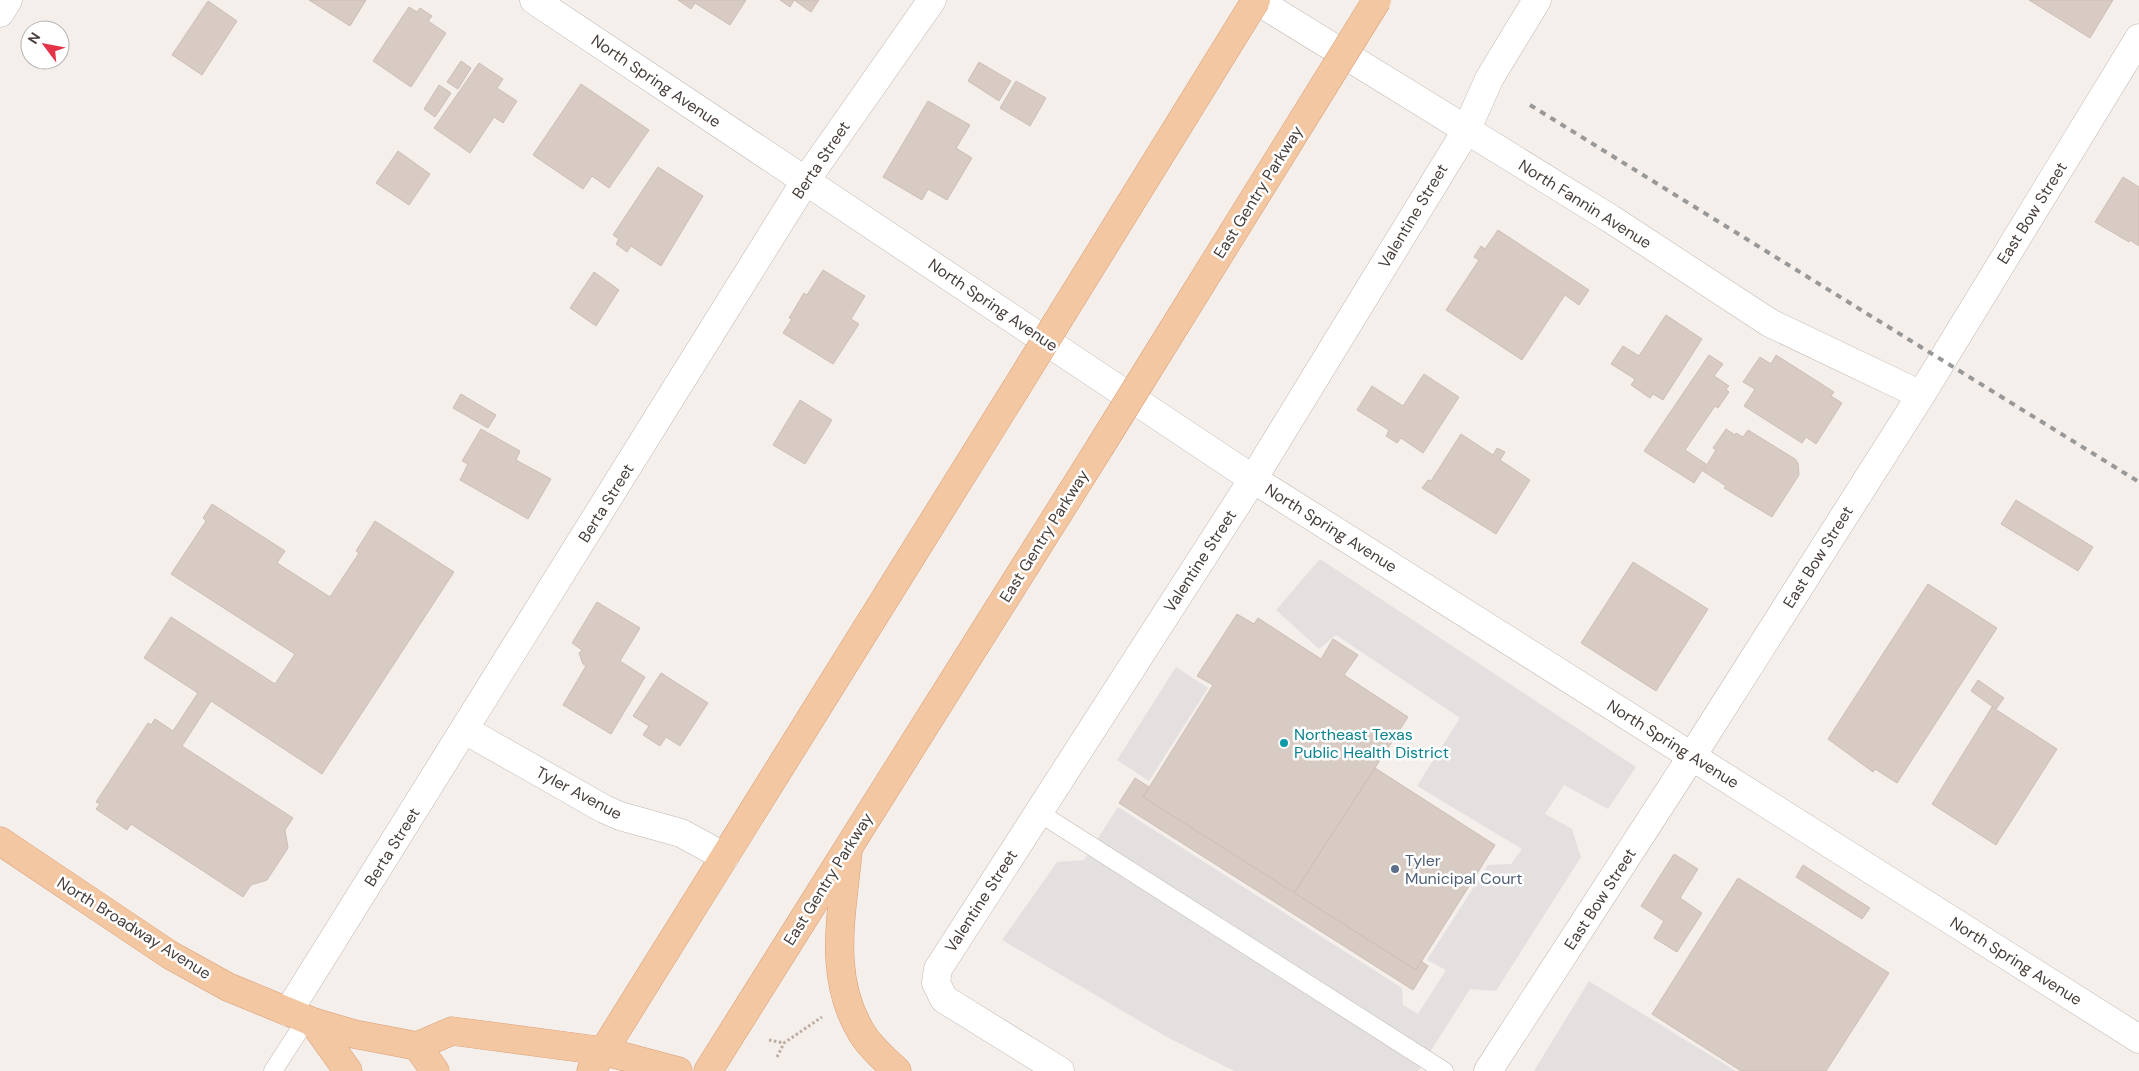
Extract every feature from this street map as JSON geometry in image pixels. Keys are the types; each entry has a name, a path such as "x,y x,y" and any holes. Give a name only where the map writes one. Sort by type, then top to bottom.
{"main road":[{"path":"597,1061 1256,0"},
{"name":"East Gentry Parkway","path":"708,1071 1100,447 1377,0"},
{"name":"North Broadway Avenue","path":"0,841 170,955 228,987 302,1018 354,1034 417,1046"},
{"path":"849,846 839,946 840,975 854,1018 866,1039 897,1071"},
{"path":"302,1018 348,1071"},
{"path":"435,1071 417,1046 452,1031 597,1061 678,1071"}],"street":[{"path":"0,14 8,0"},
{"name":"North Spring Avenue","path":"534,0 1253,479 2139,1039"},
{"name":"Berta Street","path":"302,1018 465,730 806,180 932,0"},
{"name":"North Fannin Avenue","path":"1256,0 1611,219 1770,323 1921,394"},
{"name":"Valentine Street","path":"1060,1071 950,1003 940,994 936,983 941,963 1253,479 1466,131 1489,79 1537,0"},
{"name":"East Bow Street","path":"1488,1071 1692,756 1921,394 2139,38"},
{"name":"Tyler Avenue","path":"465,730 604,809 620,816 681,833 724,857"}],"lane":[{"path":"1038,812 1444,1071"},
{"path":"273,1071 302,1018"}],"path":[{"path":"777,1057 784,1043 829,1013"},
{"path":"769,1040 784,1043"}],"shaded area":[{"path":"1320,559 1636,767 1608,809 1564,785 1545,814 1572,829 1581,857 1496,991 1470,989 1418,1071 1234,1071 1165,1036 1002,940 1057,862 1084,860 1118,807 1402,988 1403,1005 1418,1014 1446,970 1427,960 1488,865 1511,864 1522,849 1417,786 1460,718 1336,635 1319,649 1276,610"},
{"path":"1176,667 1208,688 1149,781 1117,760"},
{"path":"1589,981 1736,1071 1534,1071"}],"building":[{"path":"309,0 366,0 350,26"},
{"path":"678,0 746,0 730,25 695,3 691,9"},
{"path":"780,0 794,0 790,7"},
{"path":"794,0 819,0 811,12"},
{"path":"2029,0 2113,0 2090,38"},
{"path":"208,1 237,21 202,75 172,55"},
{"path":"409,7 417,12 420,8 432,16 428,21 446,33 411,87 373,61"},
{"path":"461,61 471,68 458,89 447,82"},
{"path":"979,62 1011,81 999,101 968,81"},
{"path":"479,63 503,79 497,88 517,101 503,123 494,117 470,153 434,128"},
{"path":"1016,81 1046,98 1030,126 1000,108"},
{"path":"581,84 649,130 609,188 592,176 583,189 533,155"},
{"path":"439,85 451,93 435,117 424,109"},
{"path":"928,101 970,125 956,148 972,158 947,200 928,189 922,200 883,177"},
{"path":"398,151 430,174 409,205 376,183"},
{"path":"658,167 703,196 661,266 631,246 627,252 616,244 619,239 613,235"},
{"path":"2123,177 2139,187 2139,246 2095,222"},
{"path":"1498,230 1589,290 1579,305 1565,295 1522,360 1446,310 1479,260 1474,257 1481,246 1485,249"},
{"path":"823,270 865,296 851,319 859,324 833,364 783,333 792,319 789,318 804,293 807,295"},
{"path":"594,272 619,290 596,326 570,308"},
{"path":"1666,315 1702,339 1663,400 1653,394 1650,398 1631,385 1635,379 1611,364 1623,346 1639,356"},
{"path":"1709,355 1723,364 1714,376 1729,386 1726,389 1729,392 1718,408 1715,406 1685,450 1706,464 1694,483 1644,451"},
{"path":"1776,355 1834,392 1831,396 1842,403 1816,444 1806,437 1802,443 1744,406 1755,389 1743,382 1760,357 1771,364"},
{"path":"1424,374 1459,397 1423,453 1401,438 1397,443 1386,436 1389,430 1357,410 1372,386 1403,406"},
{"path":"461,394 496,415 488,428 453,408"},
{"path":"800,400 832,420 805,464 773,445"},
{"path":"481,429 520,451 516,460 551,479 528,519 460,480 468,464 462,461"},
{"path":"1726,429 1735,435 1736,433 1743,437 1748,430 1795,459 1798,463 1799,475 1772,517 1724,488 1726,486 1703,471 1716,450 1713,448"},
{"path":"1461,434 1493,455 1497,448 1505,452 1500,460 1530,480 1496,534 1422,488 1428,480 1431,481"},
{"path":"2016,500 2093,547 2078,571 2001,524"},
{"path":"212,504 285,551 277,563 330,597 359,553 356,551 375,521 454,572 322,774 211,701 182,746 293,818 285,830 288,848 267,880 251,885 243,897 131,824 127,830 96,809 100,804 96,802 148,723 151,725 155,719 173,731 198,693 144,658 171,617 275,684 295,654 171,574 206,521 203,518"},
{"path":"1633,562 1708,609 1656,691 1581,643"},
{"path":"1928,584 1997,628 1897,783 1875,769 1873,772 1828,739"},
{"path":"597,602 640,628 620,661 645,677 611,734 563,705 586,666 583,664 579,653 582,650 572,643"},
{"name":"Northeast Texas Public Health District","path":"1237,614 1254,624 1258,618 1321,659 1333,639 1358,655 1344,675 1408,717 1294,893 1143,797 1213,685 1197,676"},
{"path":"661,673 708,703 680,746 666,737 660,746 643,735 649,726 633,716"},
{"path":"1978,680 2004,698 1996,709 1971,691"},
{"path":"1992,707 2057,749 1996,845 1932,804"},
{"name":"Tyler Municipal Court","path":"1375,768 1495,845 1416,970 1294,893"},
{"path":"1135,778 1149,787 1143,797 1416,970 1421,961 1428,966 1413,990 1119,803"},
{"path":"1674,854 1698,869 1680,898 1702,913 1677,952 1654,938 1664,921 1641,906"},
{"path":"1803,865 1870,908 1862,919 1796,877"},
{"path":"1738,878 1889,973 1826,1071 1741,1071 1652,1014"}],"railway":[{"path":"1530,105 2139,482"}],"place":[{"name":"Northeast Texas Public Health District","path":"1284,743"},
{"name":"Tyler Municipal Court","path":"1395,869"}]}
